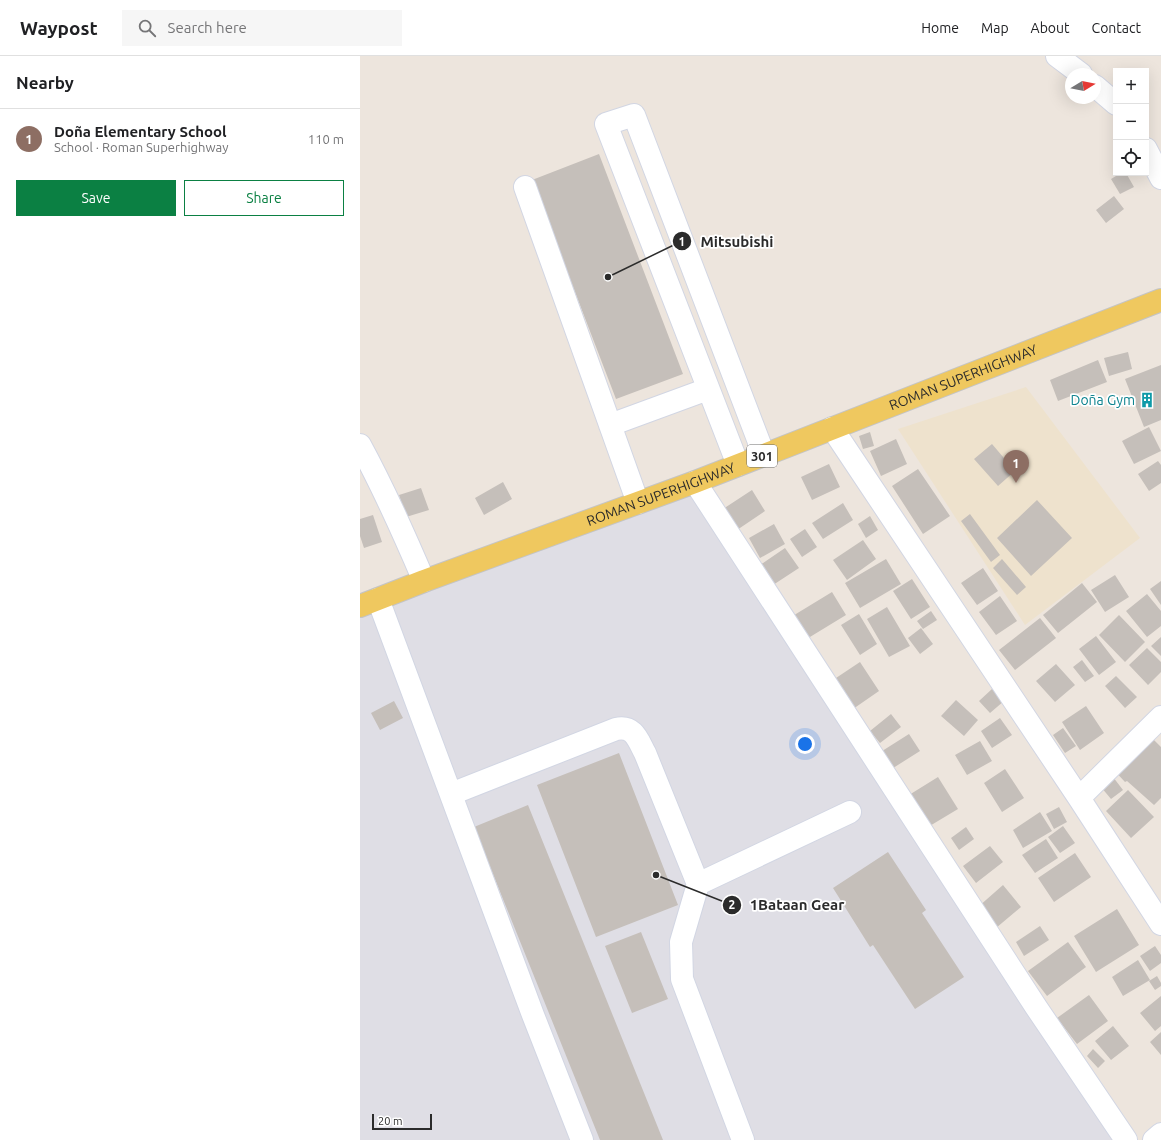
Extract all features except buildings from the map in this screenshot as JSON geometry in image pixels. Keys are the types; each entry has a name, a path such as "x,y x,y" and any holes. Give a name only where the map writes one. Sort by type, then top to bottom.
{"main road":[{"name":"ROMAN SUPERHIGHWAY","path":"369,602 696,482 1161,300"}],"street":[{"path":"1057,56 1073,68"},
{"path":"1101,91 1113,101"},
{"path":"738,465 606,124 634,114 764,455"},
{"path":"1149,155 1161,178"},
{"path":"525,187 638,503"},
{"path":"655,251 683,241"},
{"path":"610,425 706,384 731,368"},
{"path":"832,428 1079,798 1161,924"},
{"path":"360,445 377,476 424,581"},
{"path":"696,482 1036,1006 1126,1140"},
{"path":"369,602 451,794 532,1015 582,1140"},
{"path":"1079,798 1161,717"},
{"path":"451,794 616,729 628,729 634,734 645,753 698,884 681,942 682,979 743,1140"},
{"path":"698,884 850,812"},
{"path":"1154,1140 1161,1134"}],"shaded area":[{"path":"1026,387 1140,538 1025,625 898,429"},
{"path":"695,482 1126,1140 360,1140 360,610"}],"place":[{"name":"Mitsubishi","path":"608,277"},
{"name":"Doña Gym","path":"1147,400"},
{"name":"Doña Elementary School","path":"1016,483"},
{"name":"1Bataan Gear","path":"656,875"}]}
